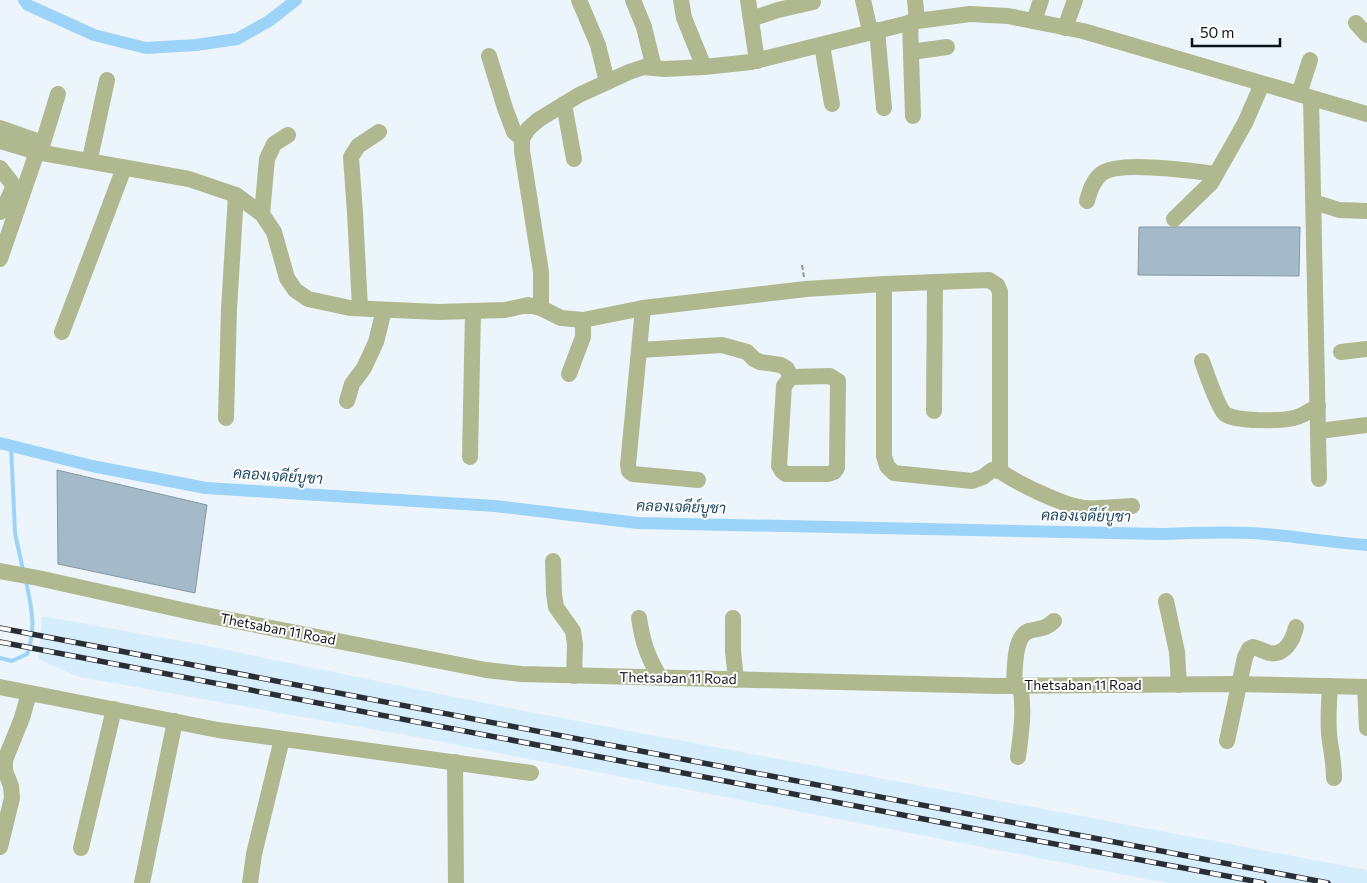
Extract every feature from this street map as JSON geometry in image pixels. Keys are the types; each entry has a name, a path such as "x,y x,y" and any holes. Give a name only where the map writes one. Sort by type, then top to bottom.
{"street":[{"path":"579,0 598,45 606,82"},
{"path":"633,0 644,27 654,68"},
{"path":"681,0 684,18 704,67"},
{"path":"748,0 757,61"},
{"path":"863,0 873,31 884,108"},
{"path":"913,116 911,52 915,0"},
{"path":"1034,21 1041,0"},
{"path":"1065,28 1075,0"},
{"path":"751,20 778,10 812,2"},
{"path":"541,308 541,272 522,151 522,139 528,129 538,120 579,95 644,67 704,67 757,61 977,7 1008,16 1083,31 1367,114"},
{"path":"822,45 832,104"},
{"path":"911,52 947,47"},
{"path":"489,56 514,132 522,139"},
{"path":"1310,60 1305,96 1314,202 1319,479"},
{"path":"92,158 107,80"},
{"path":"1174,218 1211,183 1245,123 1262,84"},
{"path":"0,259 58,94"},
{"path":"564,104 574,159"},
{"path":"0,128 40,147"},
{"path":"360,308 351,157 358,146 379,132"},
{"path":"262,214 267,159 274,144 288,135"},
{"path":"0,141 92,158 124,168 189,179 236,195 262,214 274,232 287,278 295,290 308,299 350,308 438,312 506,310 528,305 541,308 561,318 583,320 643,308 806,289 989,280 997,285 1000,292 1000,472"},
{"path":"0,168 11,182 13,188 3,210 0,212"},
{"path":"62,332 124,168"},
{"path":"1087,201 1092,184 1102,173 1112,168 1159,168 1216,174"},
{"path":"226,418 229,309 236,195"},
{"path":"1314,202 1339,210 1367,211"},
{"path":"934,411 935,282"},
{"path":"884,284 884,456 886,466 894,473 972,481 983,477 992,470 1072,505 1085,508 1132,506"},
{"path":"643,308 628,465 629,471 633,474 698,480"},
{"path":"347,401 352,384 364,368 376,342 384,310"},
{"path":"470,457 473,311"},
{"path":"569,374 583,336 583,320"},
{"path":"640,350 722,345 748,352 754,359 760,362 782,365 787,369 791,377"},
{"path":"1341,352 1367,349"},
{"path":"1202,361 1219,405 1225,414 1236,418 1265,420 1295,418 1318,406"},
{"path":"830,376 838,381 837,468 834,472 828,474 786,474 782,472 780,466 784,386 791,377 830,376"},
{"path":"1319,431 1367,425"},
{"path":"554,561 556,607 573,631 575,644 574,676"},
{"name":"Thetsaban 11 Road","path":"3,572 200,614 486,670 521,674 1017,686 1240,684 1366,687"},
{"path":"1166,601 1177,652 1179,685"},
{"path":"639,618 642,641 647,655 660,678"},
{"path":"733,618 733,651 736,680"},
{"path":"1018,757 1023,723 1023,699 1017,686 1017,645 1022,635 1047,627 1054,621"},
{"path":"1227,741 1245,657 1249,649 1253,647 1269,653 1284,649 1293,640 1296,627"},
{"path":"1330,686 1329,721 1330,742 1334,760 1334,778"},
{"path":"0,687 175,721 282,739 531,773"},
{"path":"1366,687 1367,728"},
{"path":"0,847 12,798 11,786 5,771 5,760 30,692"},
{"path":"81,848 114,709"},
{"path":"142,883 175,721"},
{"path":"250,883 254,854 282,739"},
{"path":"455,762 456,883"}],"shaded area":[{"path":"42,616 197,644 519,710 1367,870 1367,883 1167,883 427,739 79,677 38,659"}],"building":[{"path":"1139,227 1300,227 1299,276 1138,275"},
{"path":"57,470 207,505 195,593 58,564"}],"waterway":[{"path":"24,0 28,5 94,35 146,48 196,45 237,39 269,21 296,0"},
{"name":"คลองเจดีย์บูชา","path":"0,443 92,466 206,488 495,506 638,523 1160,534 1247,533 1367,545"},
{"path":"11,445 15,533 23,570"},
{"path":"0,658 12,661 27,654 32,636 32,627 26,581"}],"railway":[{"path":"0,628 1328,883"},
{"path":"0,642 1264,883"}]}
